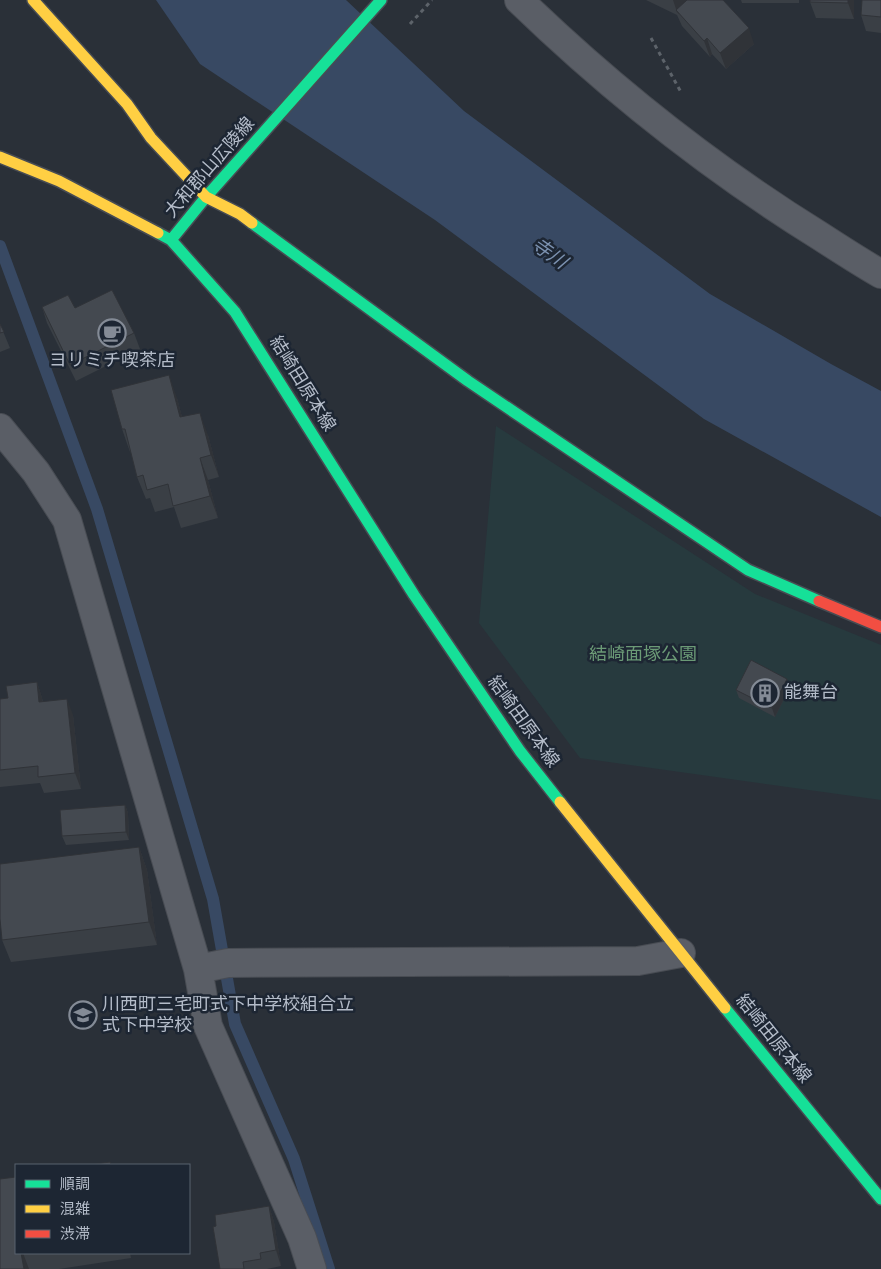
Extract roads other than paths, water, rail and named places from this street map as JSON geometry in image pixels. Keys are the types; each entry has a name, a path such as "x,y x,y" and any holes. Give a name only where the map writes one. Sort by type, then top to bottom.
{"main road":[{"path":"33,0 127,104 151,138 206,197 240,214 468,381 748,570 881,627"},
{"name":"大和郡山広陵線","path":"0,157 59,181 171,240 206,197 381,0"},
{"name":"結崎田原本線","path":"171,240 235,312 414,595 520,751 881,1199"}],"street":[{"path":"519,0 622,94 703,158 776,209 881,274"},
{"path":"0,428 36,472 67,520 198,969 208,1026 302,1238 312,1269"},
{"path":"198,969 228,963 638,961 681,953"}],"water":[{"name":"寺川","path":"156,0 346,0 464,111 710,294 881,391 881,517 704,419 435,220 200,64"}],"waterway":[{"path":"0,246 97,509 213,899 235,1024 294,1159 329,1269"}],"place":[{"name":"ヨリミチ喫茶店","path":"112,333"},
{"name":"能舞台","path":"765,693"},
{"name":"川西町三宅町式下中学校組合立 式下中学校","path":"83,1015"}],"park label":[{"name":"結崎面塚公園","path":"643,655"}]}
